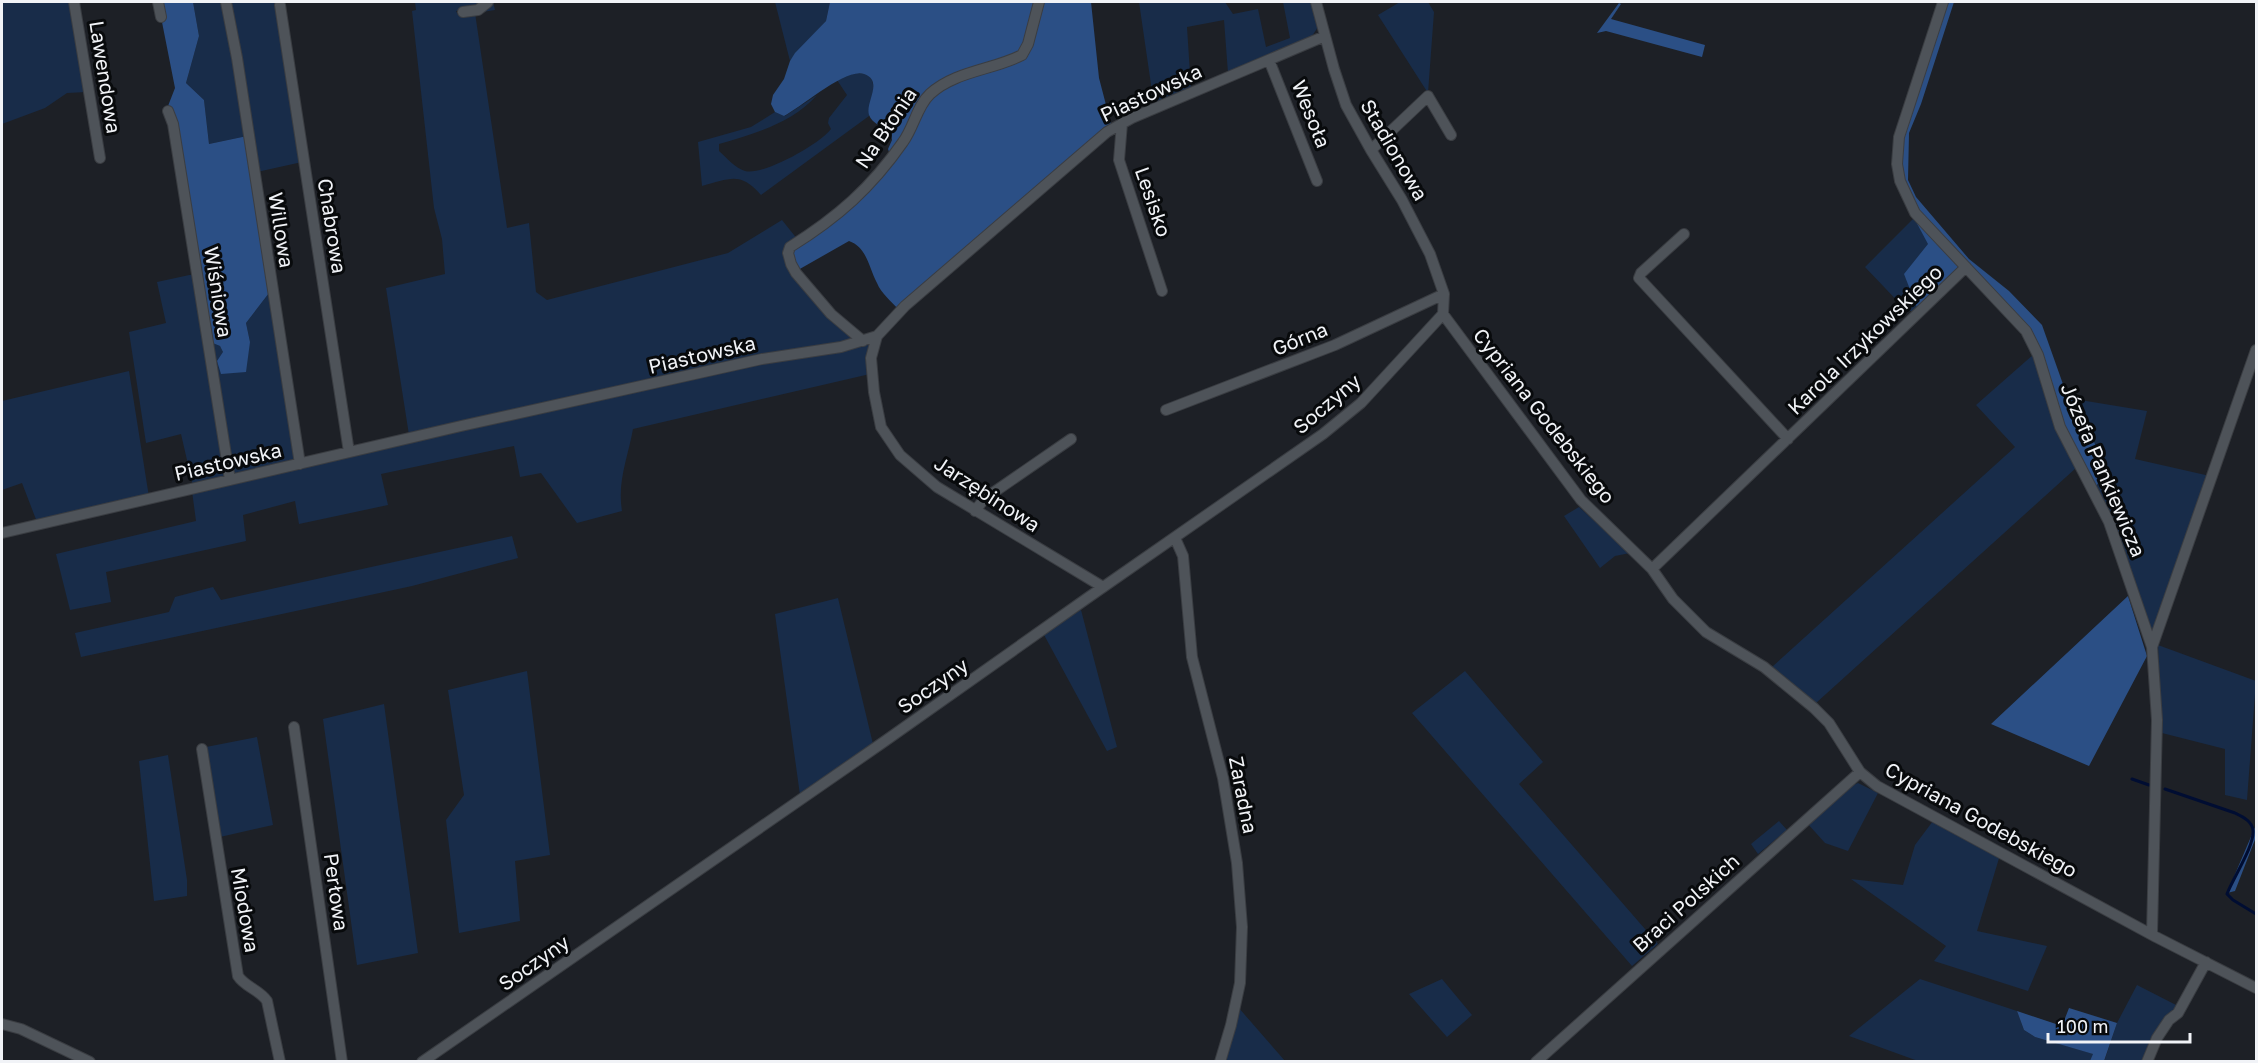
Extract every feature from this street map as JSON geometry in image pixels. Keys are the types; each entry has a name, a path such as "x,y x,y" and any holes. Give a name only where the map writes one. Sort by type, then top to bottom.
{"street":[{"name":"Lawendowa","path":"74,2 100,158"},
{"path":"158,2 161,16"},
{"name":"Willowa","path":"226,2 237,58 300,464"},
{"path":"463,12 478,10 488,2"},
{"name":"Na Błonia","path":"863,341 831,314 796,273 788,253 790,247 831,219 865,191 908,135 921,105 935,90 957,77 1022,55 1028,44 1039,2"},
{"name":"Stadionowa","path":"1316,2 1346,105 1402,200 1430,254 1444,294 1443,314"},
{"name":"Józefa Pankiewicza","path":"1943,2 1899,137 1897,164 1900,181 1915,213 2026,331 2038,355 2060,427 2109,522 2152,647 2157,720 2152,934"},
{"name":"Chabrowa","path":"280,5 349,452"},
{"name":"Piastowska","path":"2,533 762,359 841,347 877,336 926,287 1107,132 1122,123 1325,36"},
{"name":"Wesoła","path":"1269,60 1317,181"},
{"path":"1371,150 1428,96 1451,135"},
{"name":"Wiśniowa","path":"168,111 173,124 230,480"},
{"name":"Lesisko","path":"1122,123 1119,160 1162,291"},
{"name":"Karola Irzykowskiego","path":"1684,234 1641,273 1640,278 1788,439"},
{"name":"Karola Irzykowskiego","path":"1652,569 1966,267"},
{"name":"Górna","path":"1167,410 1335,345 1444,294"},
{"name":"Soczyny","path":"423,1062 1323,434 1361,403 1443,314"},
{"name":"Cypriana Godebskiego","path":"1443,314 1581,500 1652,569 1673,599 1707,632 1764,667 1829,723 1860,772 1878,786 2256,988"},
{"name":"Jarzębinowa","path":"877,336 871,358 874,392 881,427 900,455 937,487 1103,587"},
{"path":"2152,647 2256,350"},
{"path":"975,511 984,499 1071,439"},
{"name":"Zaradna","path":"1175,538 1184,556 1192,657 1223,778 1237,862 1242,927 1240,983 1220,1062"},
{"name":"Perłowa","path":"294,727 342,1062"},
{"name":"Miodowa","path":"202,749 238,976 242,982 263,994 267,1001 280,1062"},
{"name":"Braci Polskich","path":"1536,1062 1860,772"},
{"path":"2147,1062 2157,1038 2169,1020 2178,1013 2206,962"},
{"path":"2,1024 21,1029 90,1062"}],"shaded area":[{"path":"2,2 72,2 86,92 67,93 45,108 2,124"},
{"path":"160,2 193,2 199,36 186,83 204,100 209,144 247,136 269,293 246,323 250,342 246,372 221,374 217,361 223,352 220,346 210,342 168,106 175,88"},
{"path":"193,2 223,2 247,136 209,144 204,100 186,83 199,36"},
{"path":"228,2 276,2 302,162 257,172"},
{"path":"415,2 485,2 477,8 456,11 458,15 475,12 493,2 495,10 475,13 507,228 529,223 536,292 547,300 728,253 782,220 798,240 789,265 859,340 409,435 386,288 445,274 442,239 434,208 412,11 416,10"},
{"path":"775,2 830,2 826,21 790,61"},
{"path":"830,2 1091,2 1099,78 1111,124 898,309 881,290 864,253 855,244 849,241 798,270 791,253 892,160 888,149 892,140 891,131 875,123 869,115 873,82 864,74 856,73 847,76 784,116 775,112 771,104 773,95 784,79 795,53 826,21"},
{"path":"1139,2 1225,2 1233,14 1258,9 1266,47 1290,38 1283,2 1313,2 1318,27 1310,39 1228,73 1224,20 1187,27 1191,89 1154,105"},
{"path":"1400,2 1428,2 1434,12 1428,93 1378,15"},
{"path":"1945,2 1954,2 1921,104 1909,133 1908,180 1916,197 1969,259 2009,291 2042,325 2064,387 2074,399 2107,470 2094,489 2064,425 2031,333 1918,212 1903,179 1899,160 1904,132"},
{"path":"1619,3 1621,4 1611,19 1705,45 1702,57 1606,31 1597,33"},
{"path":"855,73 870,77 873,82 869,116 761,195 747,182 734,179 702,186 698,142 751,127 775,112 785,116 817,95 796,113 772,126 719,144 719,151 734,165 745,171 764,169 791,158 815,143 831,129 828,123 829,118 847,95 837,80"},
{"path":"1914,218 1929,244 1918,310 1914,312 1905,309 1865,267"},
{"path":"1914,218 1962,267 1918,310 1904,274 1928,244"},
{"path":"194,274 227,479 193,486 181,434 146,443 129,332 166,323 157,282"},
{"path":"269,293 298,462 232,478 210,342 220,346 223,352 250,342 246,323"},
{"path":"874,340 870,374 633,429 622,480 622,511 577,523 541,473 520,477 514,446 381,474 388,505 299,524 295,501 243,515 246,541 106,572 111,602 70,610 56,554 196,521 192,491 459,429"},
{"path":"2034,354 2076,468 1816,703 1772,667 2015,447 1976,405"},
{"path":"129,371 149,497 37,522 22,483 2,490 2,401"},
{"path":"2074,399 2147,411 2135,459 2210,476 2153,638 2094,489"},
{"path":"1579,507 1630,553 1615,556 1600,568 1564,516"},
{"path":"512,536 518,558 412,586 81,657 75,633 169,612 175,597 213,587 221,600"},
{"path":"2128,596 2147,656 2089,766 1991,724"},
{"path":"838,598 873,744 800,795 775,614"},
{"path":"1081,610 1117,747 1107,751 1043,633"},
{"path":"2158,645 2256,681 2247,800 2225,795 2225,749 2162,733"},
{"path":"527,671 550,855 515,861 520,921 459,933 446,820 464,795 448,690"},
{"path":"1465,671 1543,762 1519,784 1658,944 1632,966 1412,713"},
{"path":"384,704 418,953 357,965 323,719"},
{"path":"257,737 273,825 220,837 206,747"},
{"path":"168,755 187,880 187,896 154,901 139,761"},
{"path":"1858,783 1878,793 1848,851 1825,843 1807,823 1847,788"},
{"path":"1779,821 1787,830 1758,854 1751,844"},
{"path":"1933,821 2000,855 1977,931 2047,946 2028,991 1934,961 1946,946 1851,879 1903,885 1915,845"},
{"path":"2256,825 2256,837 2235,891 2227,893"},
{"path":"1442,979 1472,1015 1447,1037 1409,994"},
{"path":"1920,979 2017,1011 2024,1030 2035,1037 2094,1054 2090,1062 1918,1061 1849,1036"},
{"path":"2137,985 2178,1006 2143,1061 2104,1062 2117,1023"},
{"path":"1238,1007 1285,1061 1223,1062"},
{"path":"2069,1008 2117,1023 2104,1061 2090,1061 2093,1054 2035,1037 2024,1030 2017,1011 2062,1026"}],"waterway":[{"path":"2132,779 2149,785"},
{"path":"2165,789 2235,813 2251,824 2253,830 2251,844 2227,894 2256,914"}]}
